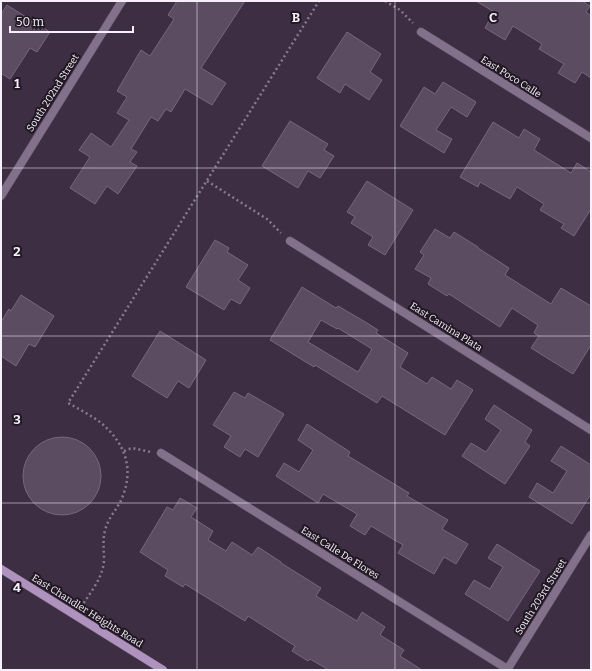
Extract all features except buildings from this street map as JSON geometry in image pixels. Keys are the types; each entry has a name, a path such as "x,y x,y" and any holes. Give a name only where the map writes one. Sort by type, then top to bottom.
{"main road":[{"name":"East Chandler Heights Road","path":"1,569 163,670"}],"street":[{"name":"South 202nd Street","path":"1,196 122,1"},
{"name":"East Poco Calle","path":"421,32 591,138"},
{"name":"East Camina Plata","path":"290,242 591,430"},
{"name":"East Calle De Flores","path":"161,454 508,670"},
{"name":"South 203rd Street","path":"508,670 591,535"}],"path":[{"path":"76,616 99,579 104,562 103,541 106,526 122,498 127,481 127,465 124,451 112,433 99,422 68,403 319,1"},
{"path":"386,1 400,10 421,32"},
{"path":"207,181 267,219 290,242"},
{"path":"124,451 132,448 161,454"}]}
